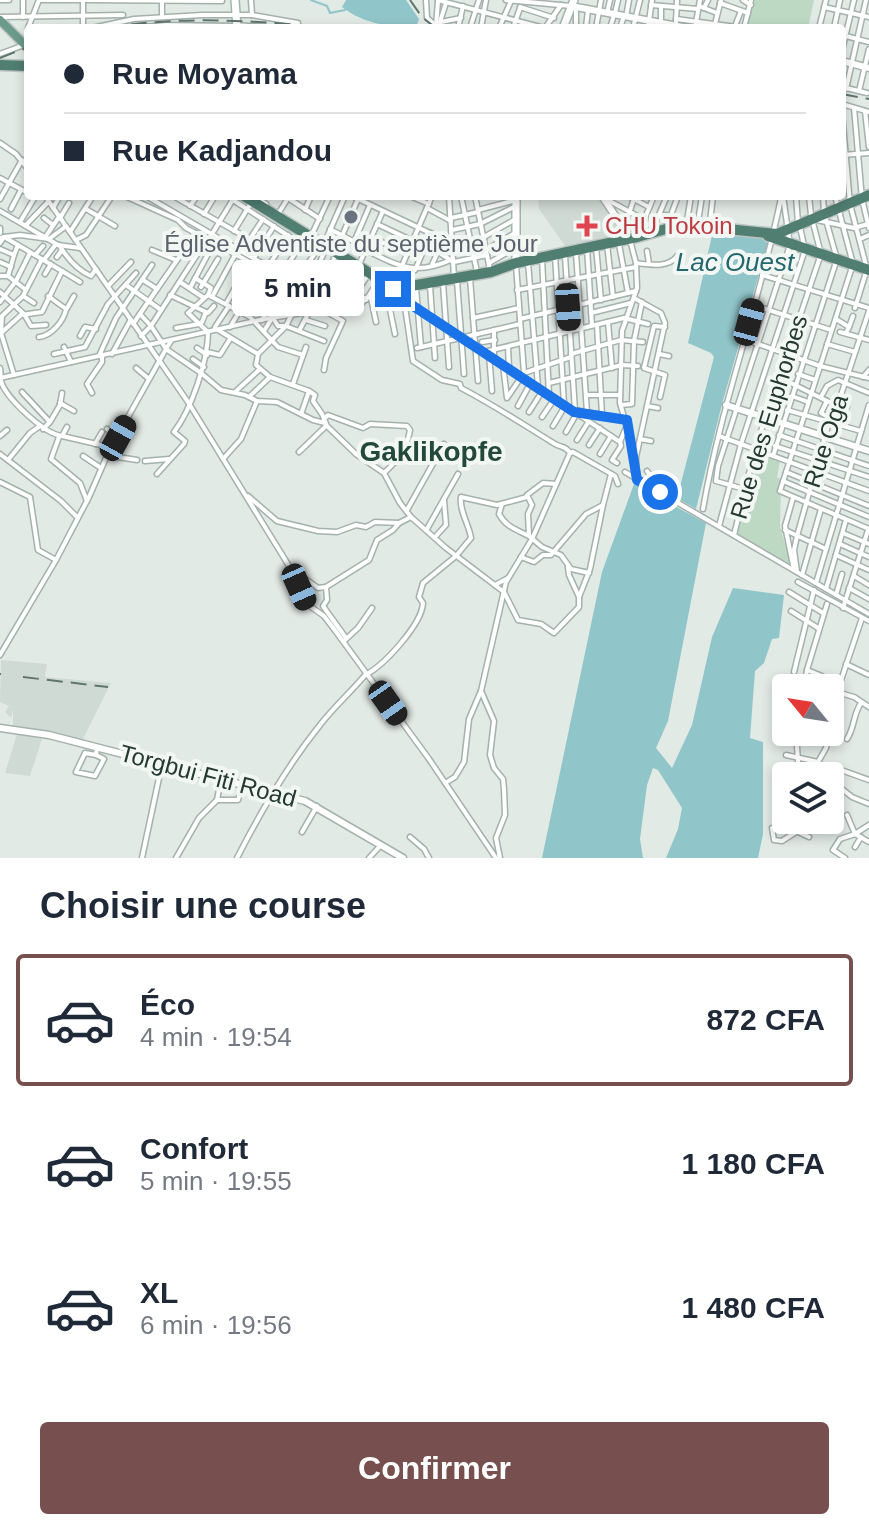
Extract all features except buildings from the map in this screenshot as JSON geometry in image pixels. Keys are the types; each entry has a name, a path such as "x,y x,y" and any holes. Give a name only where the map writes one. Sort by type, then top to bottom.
{"highway":[{"path":"0,66 24,67"},
{"path":"767,235 813,219 826,219 837,209 865,197"},
{"path":"247,200 373,278 392,285 416,288 632,238 674,231 709,230"},
{"path":"474,276 490,267 542,259 652,232 692,227 767,235 868,270"},
{"path":"315,243 392,285 416,286 453,281"}],"main road":[{"path":"234,0 236,24"},
{"path":"566,24 579,6"},
{"path":"0,18 24,43"},
{"path":"516,201 516,264"}],"street":[{"path":"0,0 9,0"},
{"path":"23,0 23,17"},
{"path":"29,24 39,0 222,0 223,14"},
{"path":"83,24 84,0"},
{"path":"162,0 162,16"},
{"path":"201,0 202,15"},
{"path":"251,0 252,15"},
{"path":"426,0 427,18 436,24"},
{"path":"439,24 438,0 530,24"},
{"path":"471,24 479,0"},
{"path":"482,24 486,0"},
{"path":"501,24 509,0 554,18"},
{"path":"579,6 585,0"},
{"path":"597,24 601,0"},
{"path":"610,0 612,14"},
{"path":"608,24 618,0"},
{"path":"622,24 629,0"},
{"path":"634,24 640,0"},
{"path":"677,0 679,24"},
{"path":"649,24 652,3 677,8 708,0"},
{"path":"742,24 751,3 743,0"},
{"path":"820,24 826,0"},
{"path":"835,24 840,0"},
{"path":"846,29 854,0"},
{"path":"846,82 866,17 866,0"},
{"path":"440,24 447,1"},
{"path":"520,4 532,1 560,3 635,18 649,24 667,24"},
{"path":"715,24 720,2 748,13"},
{"path":"549,24 560,3"},
{"path":"514,24 520,4"},
{"path":"699,4 717,13"},
{"path":"696,24 699,4"},
{"path":"459,24 463,6"},
{"path":"661,6 661,23"},
{"path":"824,7 866,17"},
{"path":"740,24 741,11"},
{"path":"0,18 234,14 293,24"},
{"path":"104,24 123,18"},
{"path":"444,24 461,18"},
{"path":"685,24 696,20 711,24"},
{"path":"846,36 869,42"},
{"path":"0,54 24,46"},
{"path":"859,91 869,49"},
{"path":"846,62 867,67"},
{"path":"846,88 867,93"},
{"path":"846,105 867,112 869,150 846,155"},
{"path":"826,219 843,226 868,226 857,154 854,108"},
{"path":"0,143 24,163"},
{"path":"0,199 22,160"},
{"path":"846,171 850,204 868,270 856,306"},
{"path":"0,178 22,189 11,209"},
{"path":"20,235 30,200"},
{"path":"23,223 46,200 53,208 188,402 294,576 307,604 324,616 345,640"},
{"path":"53,208 58,200"},
{"path":"70,232 91,200"},
{"path":"76,240 86,235 109,200"},
{"path":"133,200 178,220 196,233 242,251 254,258 282,285 350,324"},
{"path":"154,200 235,255 282,274 332,303 367,299 392,285"},
{"path":"169,208 173,200"},
{"path":"180,200 249,239"},
{"path":"190,206 194,200"},
{"path":"204,214 213,200"},
{"path":"141,336 151,326 219,222 245,200"},
{"path":"234,231 246,200"},
{"path":"254,258 285,200"},
{"path":"291,200 320,219"},
{"path":"305,210 309,200"},
{"path":"309,289 320,219 328,200"},
{"path":"282,274 330,229 343,200"},
{"path":"342,236 361,200"},
{"path":"363,200 452,245 484,238 516,219"},
{"path":"417,200 451,220"},
{"path":"395,334 392,285 430,200"},
{"path":"449,200 453,281 447,328 449,367"},
{"path":"462,200 474,258 473,318 478,381"},
{"path":"476,200 490,267 515,248"},
{"path":"502,200 503,204"},
{"path":"604,200 632,238"},
{"path":"607,200 645,220"},
{"path":"632,200 626,224 632,238 636,291 624,318 620,395 636,459 637,478"},
{"path":"638,200 649,207"},
{"path":"632,238 645,220 652,200"},
{"path":"652,232 665,200"},
{"path":"659,215 670,215 676,200"},
{"path":"691,200 692,227"},
{"path":"692,227 701,200"},
{"path":"709,230 713,200"},
{"path":"703,509 726,405 762,275 767,235 780,200"},
{"path":"719,526 741,444 805,250 784,200"},
{"path":"744,489 716,481 718,462 790,245 795,227 796,200"},
{"path":"810,200 821,254"},
{"path":"773,456 837,259 824,200"},
{"path":"836,200 853,264 780,491 869,529 843,608"},
{"path":"451,220 516,201"},
{"path":"451,230 480,224 516,201"},
{"path":"47,237 69,203"},
{"path":"354,242 370,205"},
{"path":"86,209 115,226"},
{"path":"0,211 47,237 87,275 91,276 96,269"},
{"path":"63,211 69,216"},
{"path":"332,303 358,268 383,211"},
{"path":"44,218 53,225"},
{"path":"273,218 288,235 315,243"},
{"path":"242,251 249,239 273,218"},
{"path":"377,224 413,241"},
{"path":"1,238 20,235 47,237 66,226"},
{"path":"330,229 401,268 415,270 474,258 487,253 515,233"},
{"path":"34,237 36,230"},
{"path":"112,354 123,332 149,302 196,233"},
{"path":"415,270 431,233"},
{"path":"230,327 288,235"},
{"path":"860,239 869,235"},
{"path":"371,237 407,254"},
{"path":"1,238 80,282"},
{"path":"1,238 14,255"},
{"path":"432,265 443,239"},
{"path":"175,243 185,249"},
{"path":"296,281 315,243"},
{"path":"315,243 319,295"},
{"path":"8,276 18,245"},
{"path":"0,302 2,294 16,281 33,254 43,246"},
{"path":"14,375 0,333 2,316 23,296 43,260 59,247 80,248"},
{"path":"57,257 59,247"},
{"path":"587,248 624,270 628,293"},
{"path":"587,248 610,273 613,297"},
{"path":"587,248 599,275 601,300"},
{"path":"587,248 602,415"},
{"path":"587,248 578,279 587,412"},
{"path":"566,432 575,412 567,281 587,248"},
{"path":"553,426 565,405 557,283 587,248"},
{"path":"152,250 176,260"},
{"path":"647,251 649,265"},
{"path":"185,301 209,252"},
{"path":"438,252 453,260"},
{"name":"Rue des Euphorbes","path":"734,535 755,449 821,254"},
{"path":"157,474 184,444 185,441 174,432 185,414 207,354 208,332 188,314 208,297 235,255"},
{"path":"517,290 610,273 636,265 670,263 677,256"},
{"path":"202,285 218,259"},
{"path":"542,259 549,395"},
{"path":"0,262 11,267"},
{"path":"108,286 131,262"},
{"path":"332,303 346,262"},
{"path":"528,262 541,389 529,412"},
{"path":"217,328 249,263"},
{"path":"45,274 51,264"},
{"path":"516,264 522,375"},
{"path":"92,393 87,384 102,362 100,355 106,339 152,265"},
{"path":"0,333 17,317 42,312 62,271"},
{"path":"54,354 65,349 85,347 108,304 136,273"},
{"path":"762,275 869,309"},
{"path":"0,276 8,276 26,290"},
{"path":"195,278 211,288 208,297"},
{"path":"350,302 373,278"},
{"path":"357,311 367,299 373,278"},
{"path":"143,280 157,289"},
{"path":"453,281 464,374"},
{"path":"180,282 239,311 255,321 271,340 285,350 303,355"},
{"path":"126,285 161,310"},
{"path":"262,320 282,285"},
{"path":"392,285 404,300 418,310 522,375 620,442"},
{"path":"430,286 435,358"},
{"path":"416,288 416,364 442,380 460,384 461,388 568,449 570,453"},
{"path":"264,331 290,289"},
{"path":"417,348 636,291"},
{"path":"2,294 24,314 31,326 46,325"},
{"path":"170,295 209,313 214,306"},
{"path":"23,296 34,303"},
{"path":"48,296 66,310"},
{"path":"39,337 47,336 62,322 74,296"},
{"path":"301,296 286,326 258,354 256,365 270,377 315,395 313,401 325,422 356,454 384,473 411,517 503,592 518,620 541,624 554,633 578,609 611,474"},
{"path":"634,298 661,313 665,324 636,459"},
{"path":"367,299 376,322"},
{"path":"404,300 417,348"},
{"path":"621,405 632,402 636,366 634,341 642,302"},
{"path":"591,313 631,303"},
{"path":"753,305 832,330"},
{"path":"473,318 519,308"},
{"name":"Rue Oga","path":"798,572 794,550 797,536 830,420 869,309"},
{"path":"176,328 200,323 206,312"},
{"path":"0,378 163,343 217,328 309,312 299,331"},
{"path":"140,314 166,349 203,370"},
{"path":"853,316 843,332 869,340"},
{"path":"273,318 278,326 286,326 324,341"},
{"path":"488,354 521,341 624,318 648,324"},
{"path":"836,319 848,326"},
{"path":"306,320 325,326"},
{"path":"324,370 326,358 343,322"},
{"path":"608,322 612,368"},
{"path":"660,397 665,375 644,368 654,326 665,324"},
{"path":"80,336 85,327 106,339"},
{"path":"113,327 123,332"},
{"path":"217,328 258,354"},
{"path":"494,330 495,349"},
{"path":"197,348 207,354 220,355 230,339"},
{"path":"744,339 820,366 866,377 869,370"},
{"path":"482,342 495,340"},
{"path":"508,346 506,398 522,375 538,368 621,340 643,342"},
{"path":"0,655 56,560 109,451 171,341"},
{"path":"827,344 855,352"},
{"path":"293,384 306,347"},
{"path":"65,349 71,362"},
{"path":"488,354 495,349"},
{"path":"488,354 492,391"},
{"path":"659,354 669,356"},
{"path":"193,359 221,390 257,401 277,402 325,422"},
{"path":"549,383 621,366 636,366"},
{"path":"0,368 2,387 41,428 60,437 95,444 118,457 137,460"},
{"path":"136,368 149,379"},
{"path":"235,392 260,369"},
{"path":"798,374 815,380"},
{"path":"249,397 270,377"},
{"path":"779,377 827,401 847,407"},
{"path":"821,397 827,385 833,382 845,382 869,393"},
{"path":"518,406 531,383"},
{"path":"301,414 309,391"},
{"path":"22,392 50,422"},
{"path":"8,460 30,433 50,422 62,393"},
{"path":"586,395 620,395"},
{"path":"792,396 808,402"},
{"path":"542,417 555,398"},
{"path":"223,459 241,439 257,401"},
{"path":"827,401 821,413 830,420"},
{"path":"60,403 74,411"},
{"path":"726,405 869,451"},
{"path":"816,583 869,405"},
{"path":"647,406 658,408"},
{"path":"787,410 861,431 869,440"},
{"path":"575,412 627,422"},
{"path":"299,452 328,415 363,428 370,424 407,426 410,430 404,449 395,465 384,473"},
{"path":"577,440 589,421"},
{"path":"617,463 612,460 621,446 627,422"},
{"path":"67,427 52,461 80,483 87,501"},
{"path":"589,445 600,428"},
{"path":"861,431 869,428"},
{"path":"0,436 7,430"},
{"path":"95,444 104,430 118,438"},
{"path":"779,435 869,466"},
{"path":"600,454 611,436"},
{"path":"719,436 869,491"},
{"path":"640,439 651,441"},
{"path":"407,510 444,444"},
{"path":"775,446 869,477"},
{"path":"570,453 611,474 617,478 618,484"},
{"path":"445,783 453,779 464,762 469,719 481,691 508,578 570,453"},
{"path":"0,454 77,517"},
{"path":"83,456 101,468"},
{"path":"145,461 171,458"},
{"path":"647,471 650,475 648,486"},
{"path":"625,472 869,614"},
{"path":"786,472 869,506"},
{"path":"427,529 458,474"},
{"path":"783,481 869,517"},
{"path":"0,482 30,497 38,550 56,560"},
{"path":"237,858 272,792 318,727 367,674 396,650 422,612 423,603 419,597 423,583 456,556 471,538 470,528 460,507 461,497 502,504 527,497 531,490 543,483 556,484"},
{"path":"243,491 253,503 284,525 337,532 356,525 366,527 375,522 399,523"},
{"path":"527,497 532,505 528,516 530,538"},
{"path":"793,497 785,530 798,572"},
{"path":"435,537 446,525 444,500"},
{"path":"502,504 499,514 512,530 564,558 579,597"},
{"path":"521,557 534,562 554,552 586,514 603,505"},
{"path":"798,572 821,509"},
{"path":"294,576 303,577 318,588 326,587 369,560 377,540 411,517"},
{"path":"826,589 846,520"},
{"path":"785,530 826,549"},
{"path":"843,533 866,543"},
{"path":"840,544 869,557"},
{"path":"836,555 869,570"},
{"path":"568,567 589,573"},
{"path":"836,595 842,574"},
{"path":"853,576 869,585"},
{"path":"495,585 508,578"},
{"path":"798,582 869,621"},
{"path":"326,587 327,600 323,606 367,674 498,858"},
{"path":"849,588 869,599"},
{"path":"794,672 814,590"},
{"path":"789,592 823,613"},
{"path":"806,674 827,604"},
{"path":"345,640 356,631 372,608"},
{"path":"791,611 818,628"},
{"path":"842,674 862,618"},
{"path":"799,655 808,662"},
{"path":"845,664 869,675"},
{"path":"807,670 814,674"},
{"path":"481,691 494,721 490,755 494,768 503,779 505,815 496,838 498,858"},
{"path":"844,694 869,707"},
{"path":"847,739 861,703"},
{"name":"Torgbui Fiti Road","path":"0,728 49,735 317,806 403,858"},
{"path":"797,746 798,762"},
{"path":"786,755 818,762 827,746"},
{"path":"96,755 97,747"},
{"path":"85,753 96,755 104,759 95,776 76,772 85,753"},
{"path":"142,858 162,764"},
{"path":"844,771 869,780"},
{"path":"217,800 221,779"},
{"path":"176,858 199,818 217,800 227,798 237,801 243,784"},
{"path":"844,791 854,799 869,804"},
{"path":"302,832 317,806"},
{"path":"847,815 855,834 869,842"},
{"path":"845,858 830,850 840,839 869,825"},
{"path":"773,834 774,840 782,841 790,834"},
{"path":"802,834 809,837"},
{"path":"410,837 429,858"},
{"path":"855,847 861,837"},
{"path":"369,858 381,845"}],"shaded area":[{"name":"CHU Tokoin","path":"538,200 604,200 628,236 599,240 568,250 539,209"},
{"path":"1,660 47,664 45,677 111,683 82,741 50,731 13,726 13,710 11,718 5,712 9,706 0,702"},
{"path":"17,734 42,739 30,776 5,773"}],"green space":[{"path":"754,0 814,0 809,24 747,24"},
{"path":"757,452 780,461 777,477 781,480 780,527 792,567 735,535"}],"water":[{"path":"346,0 406,0 419,19 417,24 383,24 359,17 342,7"},
{"name":"Lac Ouest","path":"712,235 769,239 696,509 677,498 714,357 688,343"},
{"path":"634,484 706,523 668,721 656,748 672,768 692,725 712,637 733,588 784,595 779,638 772,639 764,663 755,671 750,738 763,742 763,834 758,858 666,858 678,829 682,808 658,770 653,768 647,785 640,839 643,858 542,858 602,572"}],"waterway":[{"path":"311,0 327,6 330,13 345,10"}],"railway":[{"path":"410,0 431,24"},
{"path":"135,24 192,20 284,24"},
{"path":"0,58 24,49"},
{"path":"846,95 869,99"},
{"path":"23,677 108,687"}],"place":[{"name":"Église Adventiste du septième Jour","path":"351,217"},
{"name":"CHU Tokoin","path":"587,226"}],"district":[{"name":"Gaklikopfe","path":"431,451"}],"route":[{"path":"393,289 392,292 574,412 627,420 636,459 637,480 660,492"}]}
